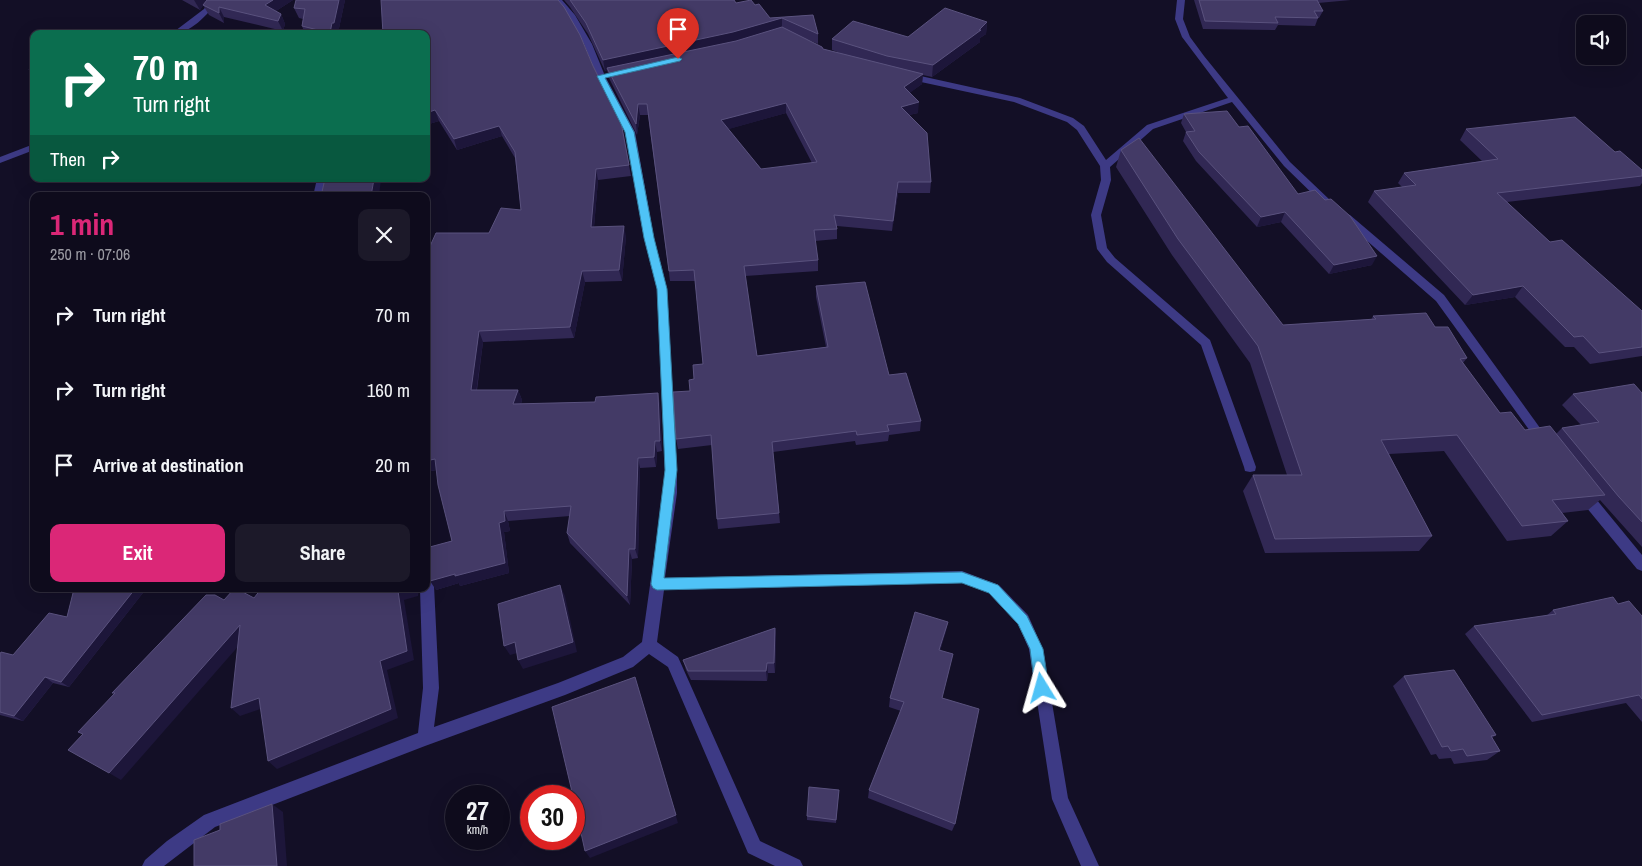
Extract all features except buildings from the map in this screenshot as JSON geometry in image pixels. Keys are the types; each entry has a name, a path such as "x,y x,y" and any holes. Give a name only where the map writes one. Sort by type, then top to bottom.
{"street":[{"path":"181,30 207,12 214,0"},
{"path":"151,866 173,847 210,821 425,738 560,690 628,662 649,646 671,470 662,289 649,238 630,132 605,75 571,16 558,0"},
{"path":"1181,0 1179,20 1186,37 1233,99 1287,164 1337,210 1440,298 1551,452"},
{"path":"900,75 1017,100 1070,120 1081,128 1105,166 1106,180 1096,215 1102,249 1111,260 1206,343 1250,467"},
{"path":"1105,166 1150,127 1233,99"},
{"path":"0,160 30,149"},
{"path":"1575,482 1642,565"},
{"path":"657,584 962,577 994,589 1023,620 1036,649 1060,799 1090,866"},
{"path":"425,738 431,688 427,592"},
{"path":"649,646 673,662 754,847 794,866"}],"route":[{"path":"678,59 600,76 630,132 649,238 662,289 671,470 670,493 657,584 962,577 994,589 1023,620 1036,649 1042,688"}]}
